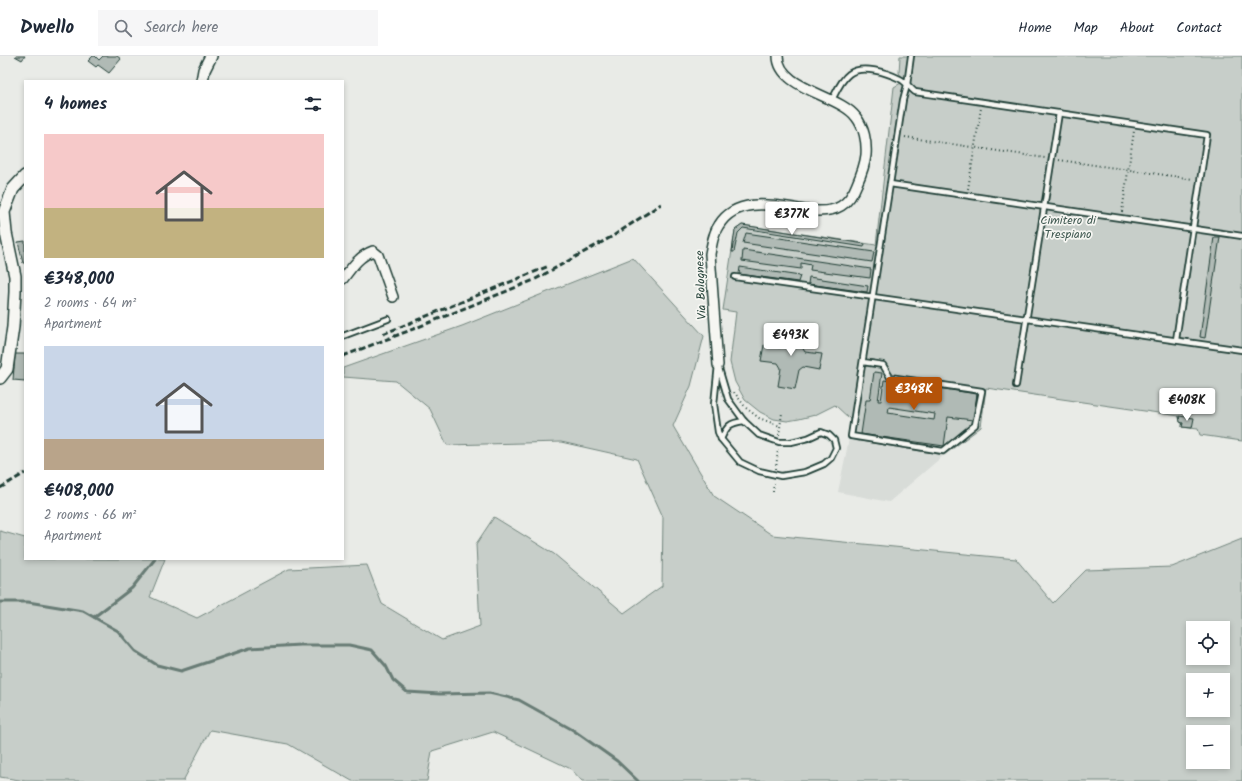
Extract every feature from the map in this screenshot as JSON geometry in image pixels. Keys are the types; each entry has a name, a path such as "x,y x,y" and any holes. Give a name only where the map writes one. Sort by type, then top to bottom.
{"street":[{"path":"202,80 204,70 211,56"},
{"name":"Via Bolognese","path":"718,366 710,254 713,238 719,225 726,216 736,209 754,205 776,205 808,211 826,210 842,206 852,194 860,177 866,155 864,133 856,116 832,100 800,86 784,73 778,61 778,56"},
{"path":"0,378 7,369 13,327 15,292 14,276 2,220 13,189 24,177"},
{"path":"344,278 364,254 373,251 378,255 393,297"}],"lane":[{"path":"863,362 883,365 890,378 982,390 975,424 943,451 851,436 897,136 911,56"},
{"path":"832,100 849,73 865,69 888,74 901,80 915,92 1207,135 1176,340"},
{"path":"1016,385 1059,113"},
{"path":"890,184 1242,236"},
{"path":"735,277 1242,350"},
{"path":"344,336 388,319"},
{"path":"718,366 728,399 744,421 759,435 779,442 792,442 808,438 821,432 829,435 834,440 836,448 831,458 824,464 805,472 781,476 759,471 740,462 721,439 718,432 714,404 718,366"},
{"path":"721,439 726,428 734,422 744,421"}],"path":[{"path":"967,196 982,102"},
{"path":"1121,219 1135,124"},
{"path":"897,136 1200,180"},
{"path":"732,390 746,408 759,418 780,426"},
{"path":"773,492 782,413"}],"shaded area":[{"path":"849,439 944,455 889,502 838,492"}],"green space":[{"name":"Cimitero di Trespiano","path":"900,56 1242,56 1242,441 1200,435 1198,429 1182,427 1179,416 986,388 981,427 944,455 849,439 850,419 835,405 815,415 787,421 774,419 760,412 745,400 735,382 730,362 736,312 723,310 735,230 742,225 876,245 894,87 901,83 902,77 899,73"},
{"path":"633,258 704,336 691,386 673,426 714,496 772,535 1016,559 1053,603 1086,570 1172,567 1242,539 1242,781 582,781 571,769 493,732 432,751 427,781 352,781 288,744 210,730 183,781 26,781 0,777 0,531 24,538 24,560 165,560 150,597 197,618 289,569 367,565 382,604 442,640 480,626 476,544 494,517 554,554 624,613 662,586 663,517 637,459 561,442 447,445 430,409 396,381 344,377 344,368 462,326"}],"building":[{"path":"15,56 25,56 22,60"},
{"path":"93,56 99,60 103,56 117,56 121,59 109,73 98,65 96,67 88,61"},
{"path":"742,225 865,244 864,247 743,228 738,233 734,252 732,252 735,230"},
{"path":"746,233 874,252 872,262 743,243"},
{"path":"1214,237 1220,237 1205,338 1200,337"},
{"path":"24,241 24,263 23,263 18,242"},
{"path":"743,250 871,269 870,278 810,270 811,265 801,263 801,269 742,261"},
{"path":"740,267 800,276 798,282 739,274"},
{"path":"809,277 868,286 867,292 808,284"},
{"path":"787,325 805,328 802,347 805,352 822,354 819,370 803,367 799,370 795,389 778,386 781,368 778,363 761,361 764,345 780,348 784,344"},
{"path":"15,354 24,354 24,381 13,380"},
{"path":"874,372 882,373 878,401 881,401 884,380 977,394 973,420 948,417 944,446 861,434 866,400 870,400","holes":["889,407 935,414 934,420 888,413"]},
{"path":"1179,416 1194,418 1192,428 1182,427 1183,423 1180,422"}],"waterway":[{"path":"94,617 132,588 154,560"},
{"path":"0,602 28,602 83,611 118,631 135,651 157,665 181,671 250,648 300,645 349,645 372,650 386,666 393,680 407,692 440,694 489,693 519,700 573,730 617,761 638,781"}],"railway":[{"path":"344,356 534,280 613,236 661,204"},
{"path":"383,334 549,266"},
{"path":"0,488 24,474"}]}
